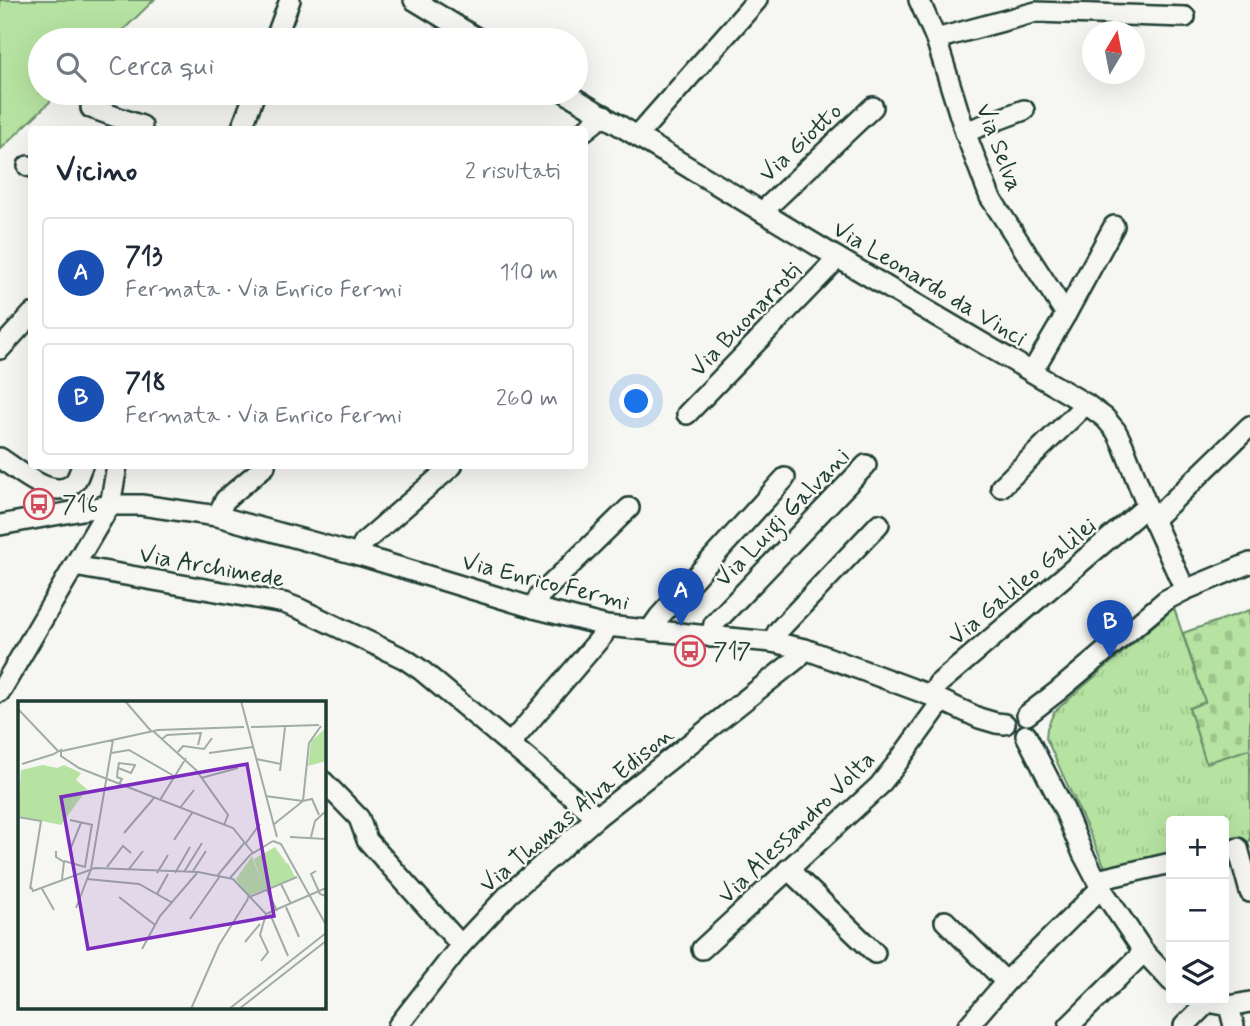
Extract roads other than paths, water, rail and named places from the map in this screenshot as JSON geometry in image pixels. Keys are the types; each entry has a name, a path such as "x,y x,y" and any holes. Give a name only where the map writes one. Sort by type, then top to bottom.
{"street":[{"path":"280,28 290,0"},
{"path":"414,0 460,28"},
{"path":"637,136 757,0"},
{"name":"Via Selva","path":"919,0 936,39 965,132 990,197 1066,314"},
{"path":"936,39 1033,6 1129,7 1185,16"},
{"path":"243,126 250,105"},
{"name":"Via Leonardo da Vinci","path":"586,105 1086,404 1105,418 1123,445 1185,590"},
{"name":"Via Giotto","path":"762,212 873,107"},
{"path":"91,108 142,126"},
{"path":"965,132 1024,110"},
{"path":"588,128 604,116"},
{"path":"1032,372 1114,226"},
{"name":"Via Buonarroti","path":"687,414 838,258"},
{"path":"0,349 28,318"},
{"path":"1001,486 1086,404"},
{"name":"Via Galileo Galilei","path":"937,698 938,684 1150,513 1250,426"},
{"path":"0,458 53,490 70,486 77,480 81,469"},
{"name":"Via Luigi Galvani","path":"711,637 714,624 866,465"},
{"path":"0,692 110,505 116,469"},
{"path":"217,516 225,500 261,469"},
{"path":"359,555 364,542 449,469"},
{"path":"653,631 659,617 785,478"},
{"name":"Via Enrico Fermi","path":"0,525 110,505 141,505 217,516 359,555 534,608 606,626 772,642 805,649 937,698 979,718 1005,723"},
{"path":"534,608 540,596 629,508"},
{"path":"772,642 778,631 879,524"},
{"path":"1027,715 1166,600 1250,563"},
{"name":"Via Archimede","path":"74,566 284,603 405,659 597,817"},
{"path":"510,744 603,635 606,626"},
{"name":"Via Thomas Alva Edison","path":"398,1026 461,945 509,894 597,817 798,658 805,649"},
{"name":"Via Alessandro Volta","path":"702,949 879,786 895,766 937,698"},
{"path":"1021,712 1027,715 1031,720 1031,727 1026,736 1019,738 1009,734 1005,723 1007,718 1012,713 1021,712"},
{"path":"1026,736 1099,884 1144,952 1166,976"},
{"path":"326,784 359,818 367,840 461,945"},
{"path":"1237,848 1250,892"},
{"path":"968,1026 1099,884 1166,864"},
{"path":"788,869 875,953"},
{"path":"945,921 1006,982"},
{"path":"1069,1026 1144,952"},
{"path":"1224,1005 1250,1002"},
{"path":"1185,1026 1200,1005"},
{"path":"1229,1006 1234,1026"}],"place":[{"name":"716","path":"39,504"},
{"name":"713","path":"681,626"},
{"name":"717","path":"690,651"},
{"name":"718","path":"1110,658"}]}
